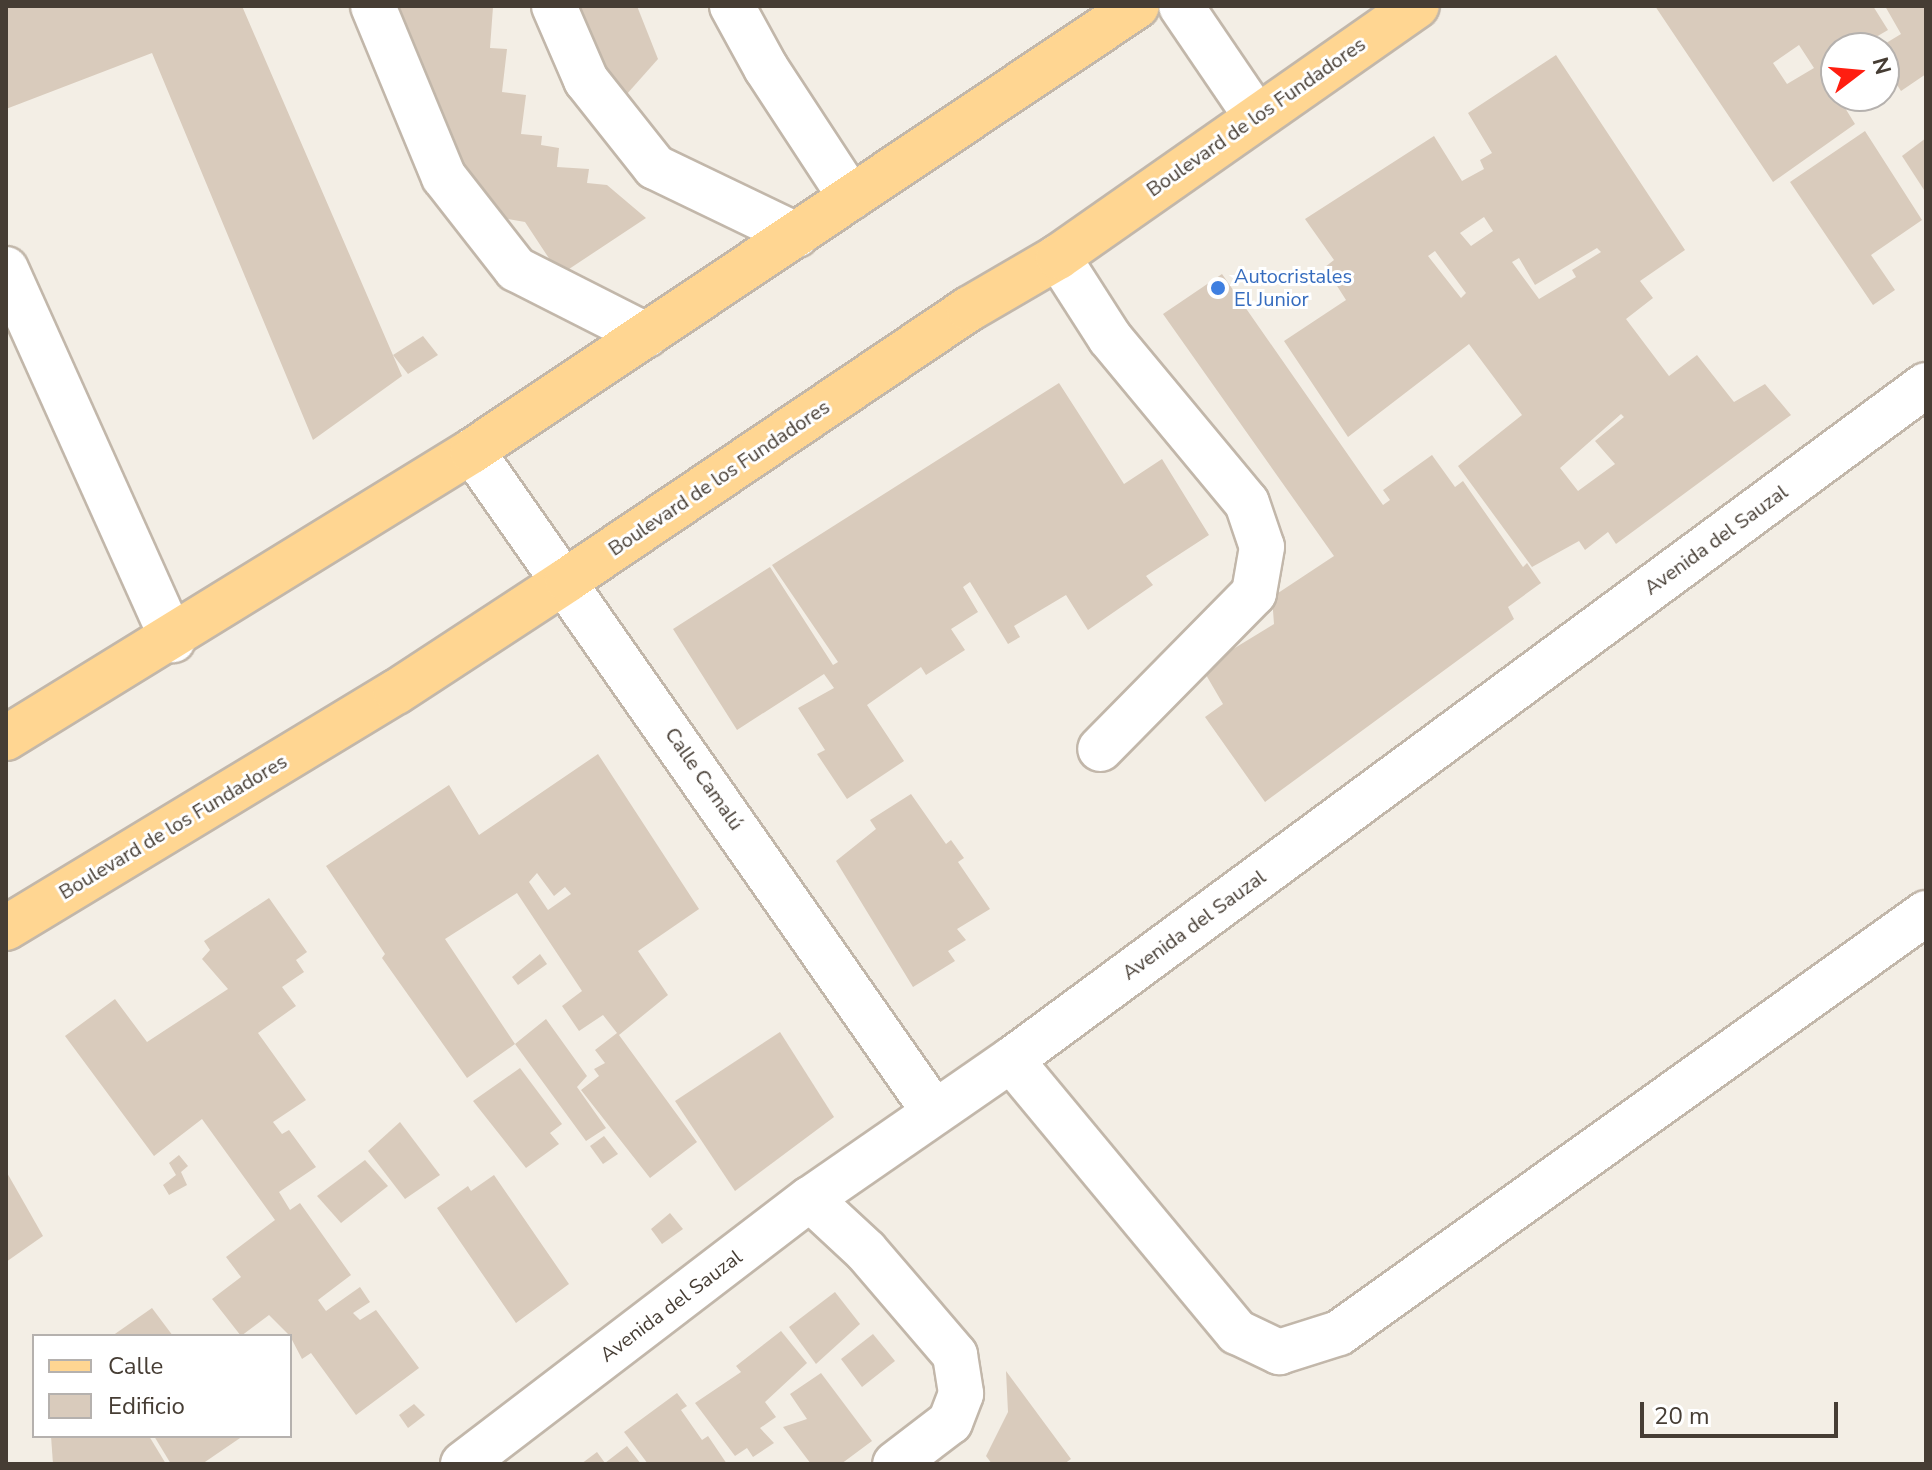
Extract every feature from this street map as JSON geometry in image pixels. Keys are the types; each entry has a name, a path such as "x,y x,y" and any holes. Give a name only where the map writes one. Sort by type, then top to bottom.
{"main road":[{"path":"6,738 173,640 472,451 1137,6"},
{"name":"Boulevard de los Fundadores","path":"6,928 396,692 969,309 1058,257 1255,115 1417,6"}],"street":[{"path":"373,6 444,177 516,269 646,335"},
{"path":"554,6 586,80 655,167 796,235"},
{"path":"732,6 766,68 851,198"},
{"path":"1181,6 1255,115"},
{"path":"1058,257 1110,338 1247,503 1262,547 1254,593 1100,749"},
{"path":"6,269 173,640"},
{"name":"Avenida del Sauzal","path":"463,1464 810,1199 933,1110 1011,1060 1926,385"},
{"name":"Calle Camalú","path":"472,451 567,580 933,1110"},
{"path":"1011,1060 1237,1332 1279,1352 1339,1333 1926,913"},
{"path":"810,1199 866,1251 955,1355 961,1394 950,1422 895,1464"}],"building":[{"path":"13,6 242,6 402,376 313,440 152,53 6,109 6,9"},
{"path":"377,6 493,7 490,48 507,49 502,92 526,95 521,134 542,136 541,145 559,148 557,167 589,169 587,183 607,185 646,218 560,275 525,222 476,213"},
{"path":"552,6 637,6 658,59 610,113"},
{"path":"1655,6 1873,6 1888,30 1885,32 1820,32 1820,112 1848,112 1855,124 1773,182","holes":["1799,45 1814,68 1787,84 1773,63"]},
{"path":"1885,6 1926,6 1926,74 1901,91 1901,34"},
{"path":"1556,55 1685,250 1640,281 1653,298 1626,319 1669,376 1697,355 1734,402 1765,384 1791,415 1616,544 1608,532 1585,550 1579,541 1532,567 1458,466 1522,415 1469,344 1348,437 1284,341 1346,300 1325,267 1334,260 1305,219 1434,136 1462,181 1484,169 1480,160 1492,153 1468,113","holes":["1484,217 1493,231 1471,246 1460,233","1597,248 1601,252 1572,270 1576,277 1539,299 1512,262 1519,258 1535,285","1435,251 1466,293 1461,298 1428,256","1621,414 1624,417 1595,441 1615,464 1578,491 1560,468"]},
{"path":"1865,131 1922,220 1871,255 1895,290 1873,305 1790,182"},
{"path":"1926,138 1926,193 1902,156"},
{"path":"1222,274 1383,505 1390,500 1383,490 1432,455 1455,487 1463,481 1523,567 1527,563 1541,583 1508,607 1514,619 1265,802 1205,717 1223,704 1202,668 1274,624 1272,597 1334,556 1163,314"},
{"path":"423,336 438,355 408,374 393,355"},
{"path":"1059,383 1124,484 1162,459 1209,535 1146,576 1153,585 1088,630 1066,595 1014,626 1020,637 1008,644 970,582 963,587 978,612 951,629 965,650 926,675 921,667 867,705 904,761 847,799 817,754 825,750 798,708 834,688 824,674 737,730 673,629 770,567 833,665 838,662 772,565"},
{"path":"598,754 699,909 638,951 668,995 619,1035 697,1142 650,1178 581,1090 599,1076 594,1069 605,1063 595,1050 617,1033 603,1015 579,1031 562,1006 582,991 517,893 445,939 515,1044 467,1078 382,958 385,954 326,866 449,785 479,835","holes":["537,873 554,896 565,887 571,894 548,910 529,882"]},
{"path":"911,794 946,844 951,840 964,858 958,862 990,909 957,929 966,940 948,951 955,961 913,987 836,861 876,829 870,820"},
{"path":"269,898 307,952 296,960 304,972 282,987 296,1006 258,1033 306,1100 273,1122 282,1134 289,1130 316,1167 279,1192 290,1210 300,1203 351,1275 318,1300 326,1311 360,1287 370,1302 353,1313 360,1320 376,1310 419,1368 356,1415 311,1353 302,1359 292,1334 288,1334 269,1315 239,1334 212,1299 241,1277 226,1257 275,1220 202,1119 154,1156 65,1036 115,999 147,1042 228,989 202,959 210,950 204,941"},
{"path":"540,954 547,964 518,985 512,977"},
{"path":"546,1019 587,1076 577,1087 606,1128 586,1141 515,1044"},
{"path":"780,1032 834,1117 735,1191 675,1101"},
{"path":"520,1068 562,1124 550,1133 559,1144 526,1168 473,1101"},
{"path":"400,1122 440,1175 405,1199 368,1151"},
{"path":"604,1136 618,1154 603,1164 590,1146"},
{"path":"179,1155 188,1166 181,1172 187,1185 169,1195 163,1185 176,1175 169,1163"},
{"path":"365,1160 388,1186 341,1223 317,1196"},
{"path":"6,1171 43,1236 6,1262"},
{"path":"494,1175 569,1284 516,1323 437,1208 468,1186 471,1191"},
{"path":"670,1213 683,1229 662,1244 651,1229"},
{"path":"835,1292 860,1324 816,1364 789,1327"},
{"path":"152,1308 172,1334 115,1334"},
{"path":"781,1331 807,1363 765,1402 776,1417 760,1428 774,1443 753,1457 747,1448 735,1456 695,1403 741,1372 736,1366"},
{"path":"873,1334 895,1361 862,1387 841,1359"},
{"path":"1006,1371 1071,1459 1064,1464 992,1464 986,1456 1008,1412"},
{"path":"821,1373 872,1441 841,1464 811,1464 783,1427 807,1419 790,1394"},
{"path":"677,1393 687,1406 681,1410 702,1440 708,1436 727,1464 648,1464 624,1432"},
{"path":"414,1404 425,1415 408,1428 399,1415"},
{"path":"51,1438 150,1438 166,1464 53,1464"},
{"path":"155,1438 240,1438 202,1464 171,1464"},
{"path":"627,1446 641,1464 581,1464 597,1452 605,1463"}],"place":[{"name":"Autocristales El Junior","path":"1218,288"}]}
